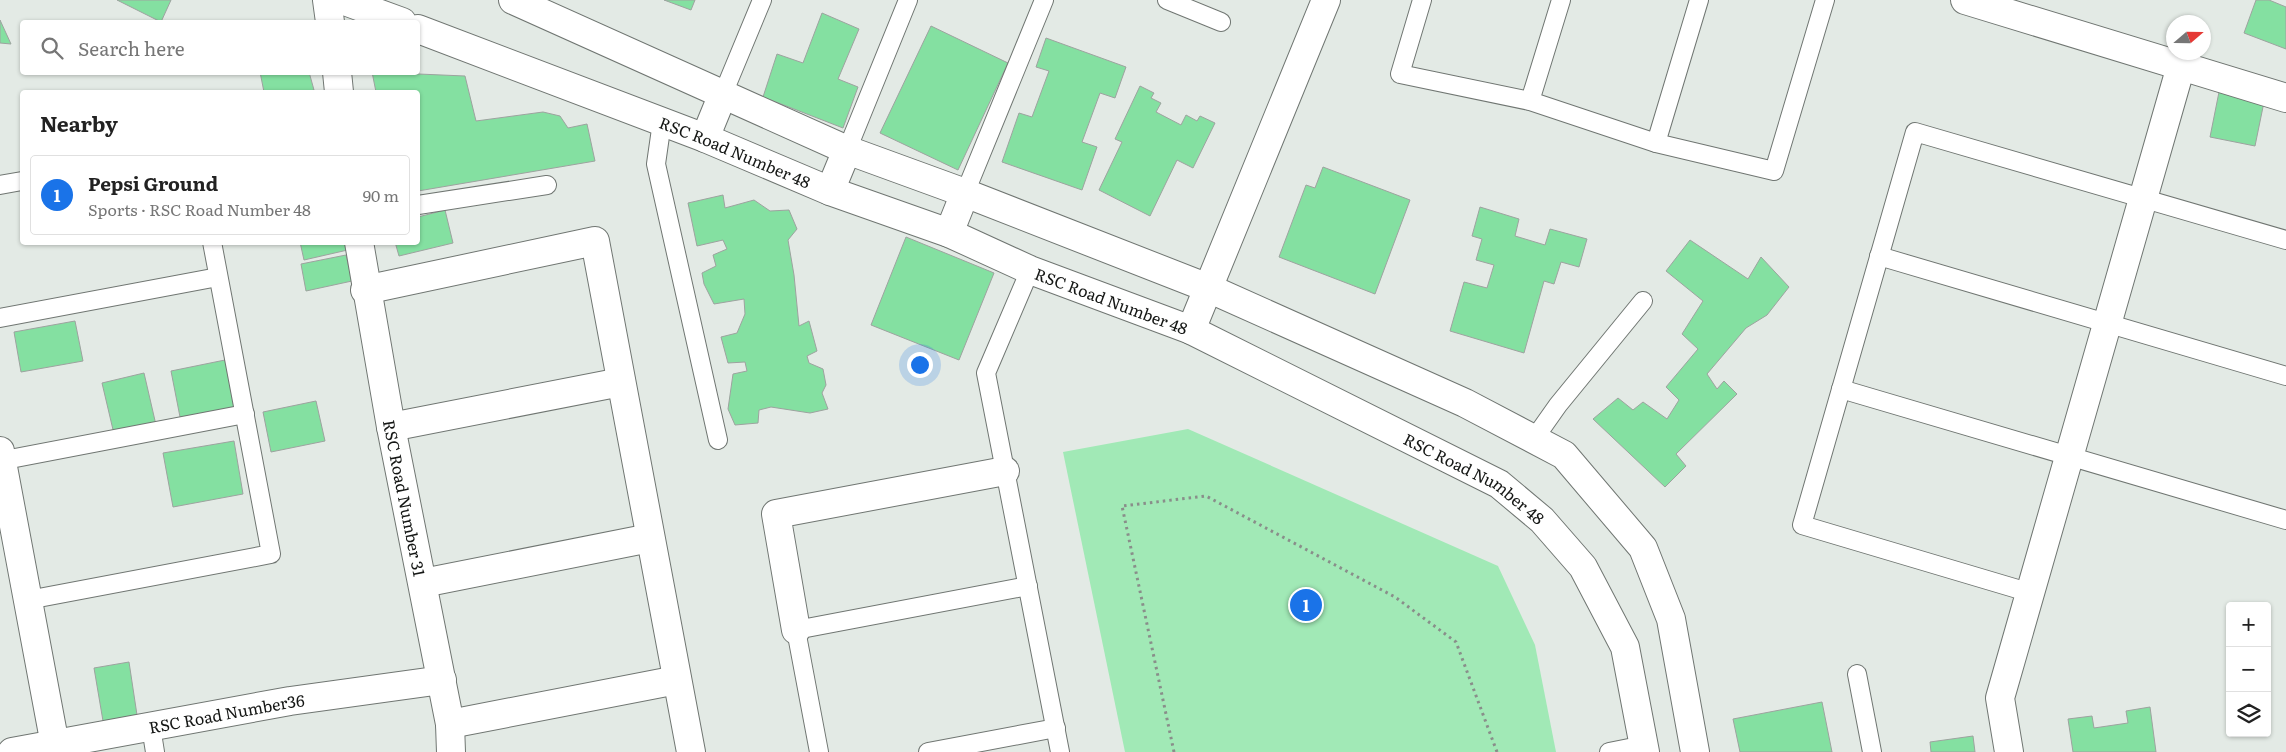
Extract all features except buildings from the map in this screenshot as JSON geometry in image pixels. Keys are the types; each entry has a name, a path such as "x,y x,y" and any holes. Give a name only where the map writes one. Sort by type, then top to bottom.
{"street":[{"path":"327,0 330,20"},
{"path":"342,0 397,20"},
{"path":"513,0 847,150 965,193 1208,288 1465,403 1564,455 1643,548 1671,619 1695,752"},
{"path":"1191,330 1326,0"},
{"path":"1965,0 2286,98"},
{"name":"RSC Road Number 48","path":"420,30 705,138 830,190 949,233 1030,270 1191,330 1499,484 1542,520 1583,567 1625,647 1644,748"},
{"path":"2009,752 2000,698 2181,66"},
{"path":"337,75 339,90"},
{"path":"705,138 723,94"},
{"path":"830,190 847,150"},
{"path":"949,233 965,193"},
{"path":"365,290 595,241 691,752"},
{"name":"RSC Road Number 31","path":"359,245 365,290 450,724 451,752"},
{"path":"391,427 621,382"},
{"path":"1,457 55,744"},
{"path":"796,630 776,514 1005,471"},
{"path":"423,582 650,538"},
{"name":"RSC Road Number36","path":"14,752 55,744 153,740 290,701 442,680"},
{"path":"450,724 677,680"}],"lane":[{"path":"723,94 762,0"},
{"path":"847,150 908,0"},
{"path":"965,193 1044,0"},
{"path":"1422,0 1400,74 1530,102 1656,143 1774,171 1825,0"},
{"path":"1530,102 1561,0"},
{"path":"1656,143 1699,0"},
{"path":"1172,1 1222,22"},
{"path":"662,122 656,164 718,440"},
{"path":"2030,593 1802,525 1915,132 2286,240"},
{"path":"0,185 20,181"},
{"path":"420,205 547,186"},
{"path":"28,600 271,554 213,245"},
{"path":"1879,256 2286,376"},
{"path":"1030,270 986,373 1060,752"},
{"path":"0,318 218,277"},
{"path":"1534,439 1558,405 1643,302"},
{"path":"1841,389 2286,520"},
{"path":"1,457 245,414"},
{"path":"819,752 796,630 1028,586"},
{"path":"1858,674 1872,752"},
{"path":"928,752 1056,728"},
{"path":"1609,752 1644,748"}],"path":[{"path":"1174,752 1122,506 1206,496 1395,596 1456,642 1497,752"}],"green space":[{"path":"1188,429 1498,566 1535,645 1556,752 1125,752 1063,452"}],"place":[{"name":"Pepsi Ground","path":"1306,605"}]}
